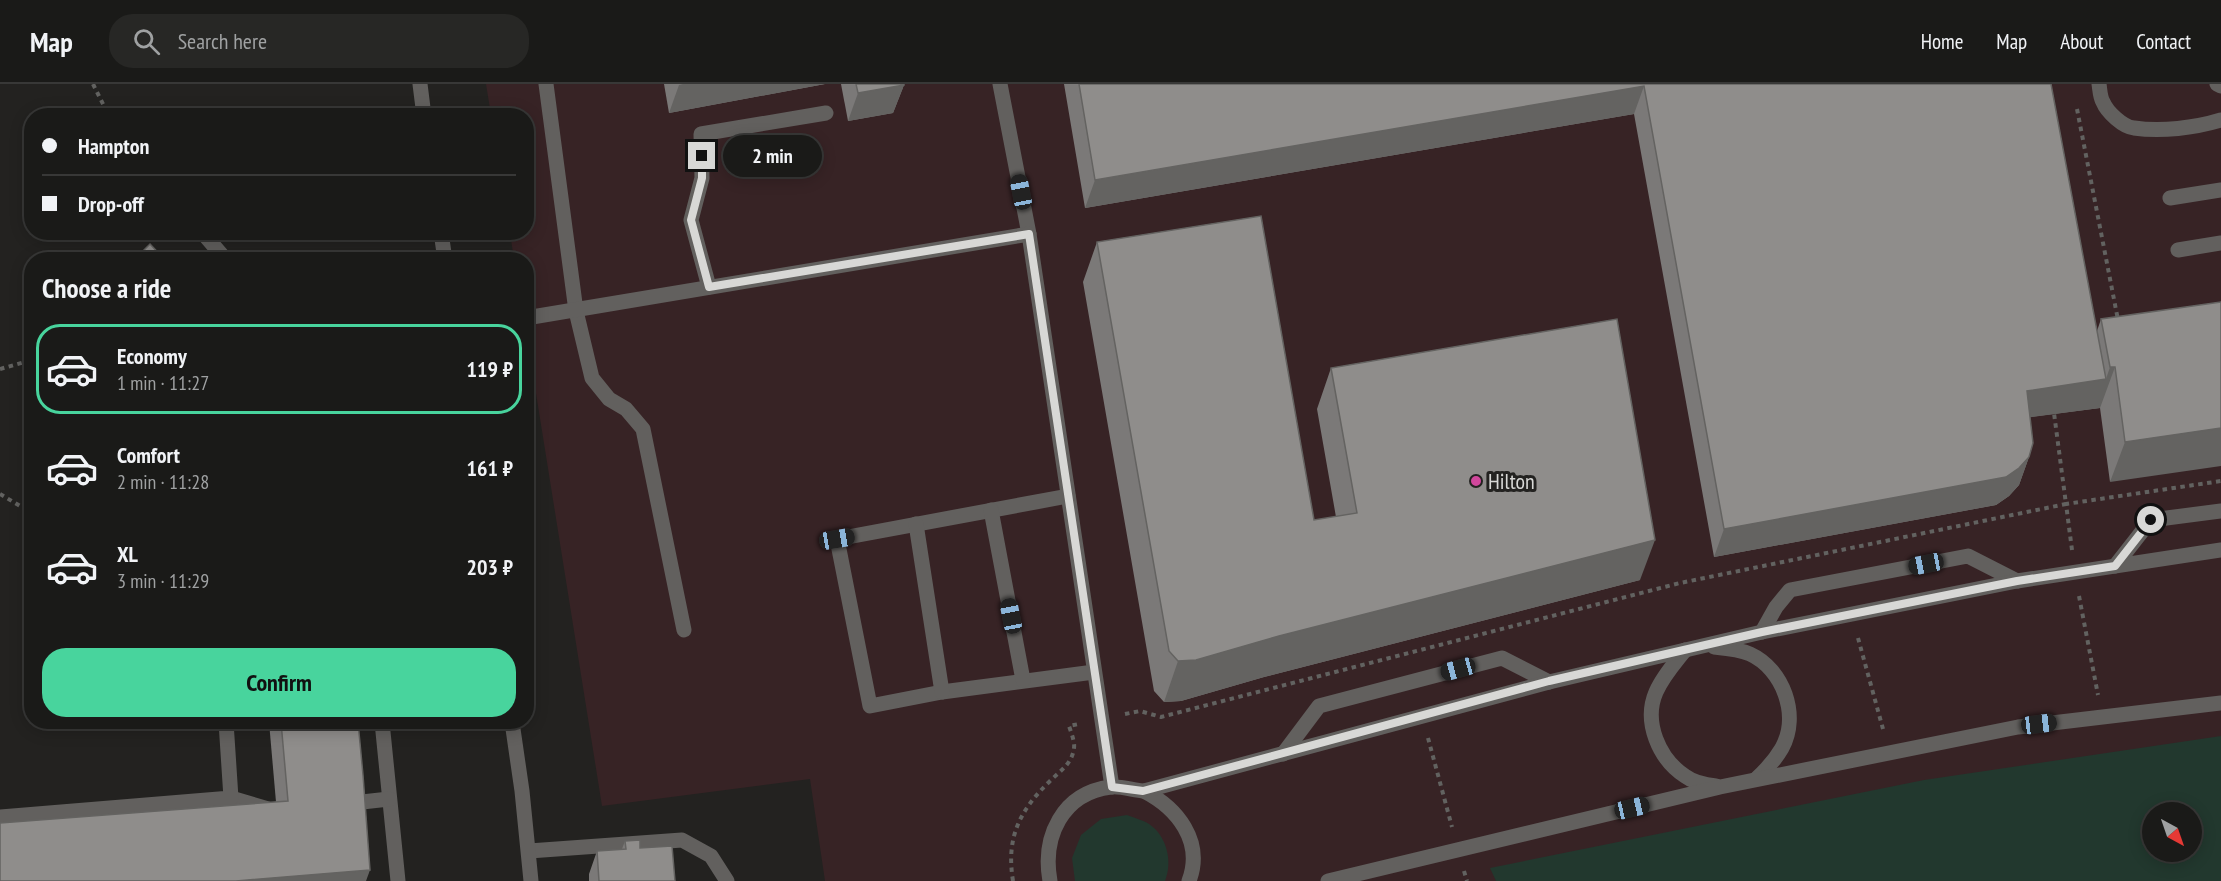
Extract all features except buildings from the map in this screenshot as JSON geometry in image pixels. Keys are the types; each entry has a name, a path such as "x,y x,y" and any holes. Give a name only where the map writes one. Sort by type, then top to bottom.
{"street":[{"path":"420,84 423,108"},
{"path":"546,84 576,310 592,378 609,399 626,410 643,429 684,630"},
{"path":"1000,84 1029,234 1112,787"},
{"path":"2098,84 2103,103 2122,123 2132,128 2164,129 2221,120"},
{"path":"2217,84 2221,86"},
{"path":"709,287 691,220 702,178 701,134 825,113"},
{"path":"2170,198 2221,190"},
{"path":"534,317 1029,234"},
{"path":"209,240 219,252"},
{"path":"2178,250 2221,243"},
{"path":"1068,496 837,539 870,706 942,692 1094,672"},
{"path":"991,510 1023,680"},
{"path":"2115,566 2151,520 2221,511"},
{"path":"916,524 942,692"},
{"path":"1143,791 1549,681 1703,645 2017,581 2221,550"},
{"path":"1762,632 1776,607 1790,590 1968,556 2017,581"},
{"path":"1703,645 1729,648 1750,654 1768,666 1781,683 1789,704 1789,725 1783,746 1771,764 1756,779"},
{"path":"1685,650 1666,673 1655,694 1651,718 1656,741 1668,762 1686,777 1720,787"},
{"path":"1283,754 1319,706 1502,657 1549,681"},
{"path":"1329,881 1720,787 1889,752 2018,727 2221,703"},
{"path":"226,729 231,798"},
{"path":"383,729 398,881"},
{"path":"513,729 531,881"},
{"path":"1050,881 1047,863 1049,841 1058,821 1072,804 1091,793 1112,787 1143,791 1162,800 1178,815 1188,834 1192,854 1189,881"},
{"path":"0,817 231,798 277,811"},
{"path":"353,803 388,799"},
{"path":"529,851 682,840 711,856 727,881"}],"path":[{"path":"93,84 105,108"},
{"path":"2077,107 2120,329"},
{"path":"0,369 24,362"},
{"path":"1013,881 1010,860 1016,828 1029,802 1067,767 1074,748 1069,726 1140,711 1161,717 1680,583 2066,504 2054,413"},
{"path":"0,494 24,508"},
{"path":"1837,551 1843,580"},
{"path":"1852,614 1889,752"},
{"path":"1405,654 1415,681"},
{"path":"1422,716 1467,881"}],"shaded area":[{"path":"486,84 2221,84 2221,881 825,881 810,779 602,806 534,381 534,252 513,252 511,240 534,240 534,108 490,108"}],"green space":[{"path":"2221,736 2221,881 1496,881 1490,868 1924,780"},
{"path":"1127,815 1149,824 1160,835 1168,858 1165,881 1075,881 1072,858 1081,835 1101,819"}],"place":[{"name":"Hilton","path":"1476,481"}],"route":[{"path":"702,156 702,178 691,220 709,287 1029,234 1112,787 1143,791 1549,681 1762,632 2017,581 2115,566 2151,520"}]}
